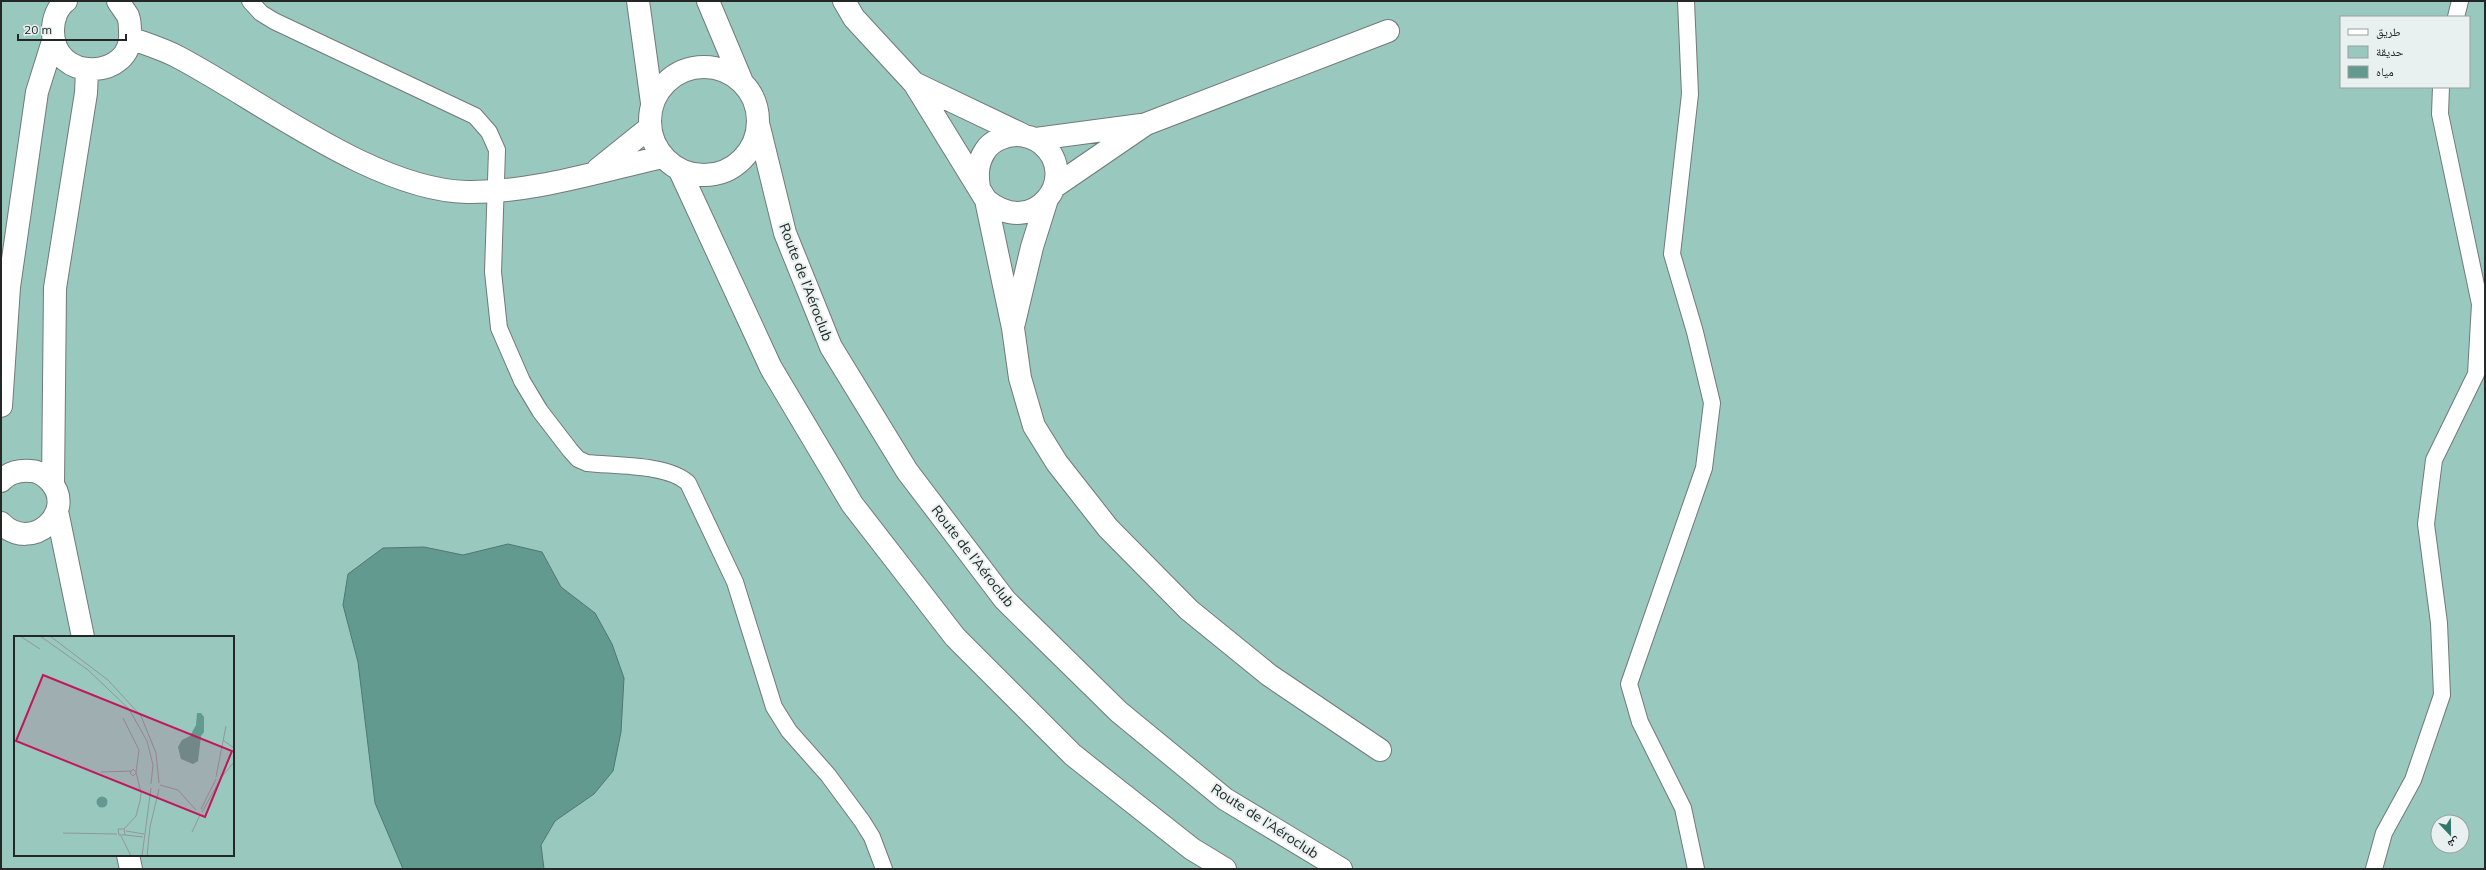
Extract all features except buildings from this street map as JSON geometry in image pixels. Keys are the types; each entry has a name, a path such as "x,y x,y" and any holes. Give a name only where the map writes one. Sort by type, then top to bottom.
{"street":[{"path":"52,41 60,55 72,65 87,70 102,69 115,62 125,52 130,38 129,18 118,1"},
{"path":"638,1 652,103 649,128 654,144 663,157 680,170 696,176 714,175 730,169 744,159 754,144 759,127 758,111 754,100 742,82 708,1"},
{"path":"844,1 854,18 914,83 983,194 997,210 1010,214 1024,213 1037,209 1051,193 1146,124"},
{"path":"1,406 9,287 37,92 52,41 53,21 64,2"},
{"path":"1380,750 1269,675 1189,610 1108,528 1057,463 1034,426 1020,378 1013,328 983,194 977,175 979,162 985,149 996,140 1009,135 1029,137 1146,124 1388,31"},
{"path":"130,38 177,57 328,144 388,173 432,187 466,192 516,191 663,157"},
{"path":"652,103 661,88 675,75 691,68 710,67 727,72 742,82"},
{"path":"53,485 54,288 86,93 87,70"},
{"path":"914,83 1029,137 1047,148 1054,160 1056,173 1051,193 1032,247 1013,328"},
{"name":"Route de l’Aéroclub","path":"759,127 785,234 831,347 907,471 1005,600 1119,712 1225,799 1341,869"},
{"path":"594,172 649,128"},
{"path":"680,170 775,375 852,504 955,637 1073,755 1192,849 1225,869"},
{"path":"1,481 12,473 23,470 35,471 45,476 53,485 58,498 57,511 83,636"},
{"path":"1,523 17,533 30,534 42,530 51,522 57,511"},
{"path":"128,856 131,869"}],"lane":[{"path":"250,1 261,13 274,21 373,67 482,122 489,132 497,150 492,272 499,328 522,381 540,411 578,459 587,463 653,469 674,474 688,483 735,582 774,707 788,731 828,775 862,821 872,837 884,869"},
{"path":"1686,1 1690,94 1672,254 1695,332 1712,403 1704,468 1629,684 1640,722 1683,808 1696,869"},
{"path":"2456,16 2460,1"},
{"path":"2374,869 2384,833 2413,780 2442,695 2439,622 2426,524 2434,460 2476,374 2480,304 2440,114 2441,88"}],"green space":[{"path":"1,1 2485,1 2485,869 1,869"}],"water":[{"path":"508,544 542,552 561,587 595,613 612,644 624,678 621,732 613,771 594,794 555,821 541,845 544,869 403,869 375,803 358,662 343,605 348,574 383,548 424,547 463,555"}]}
